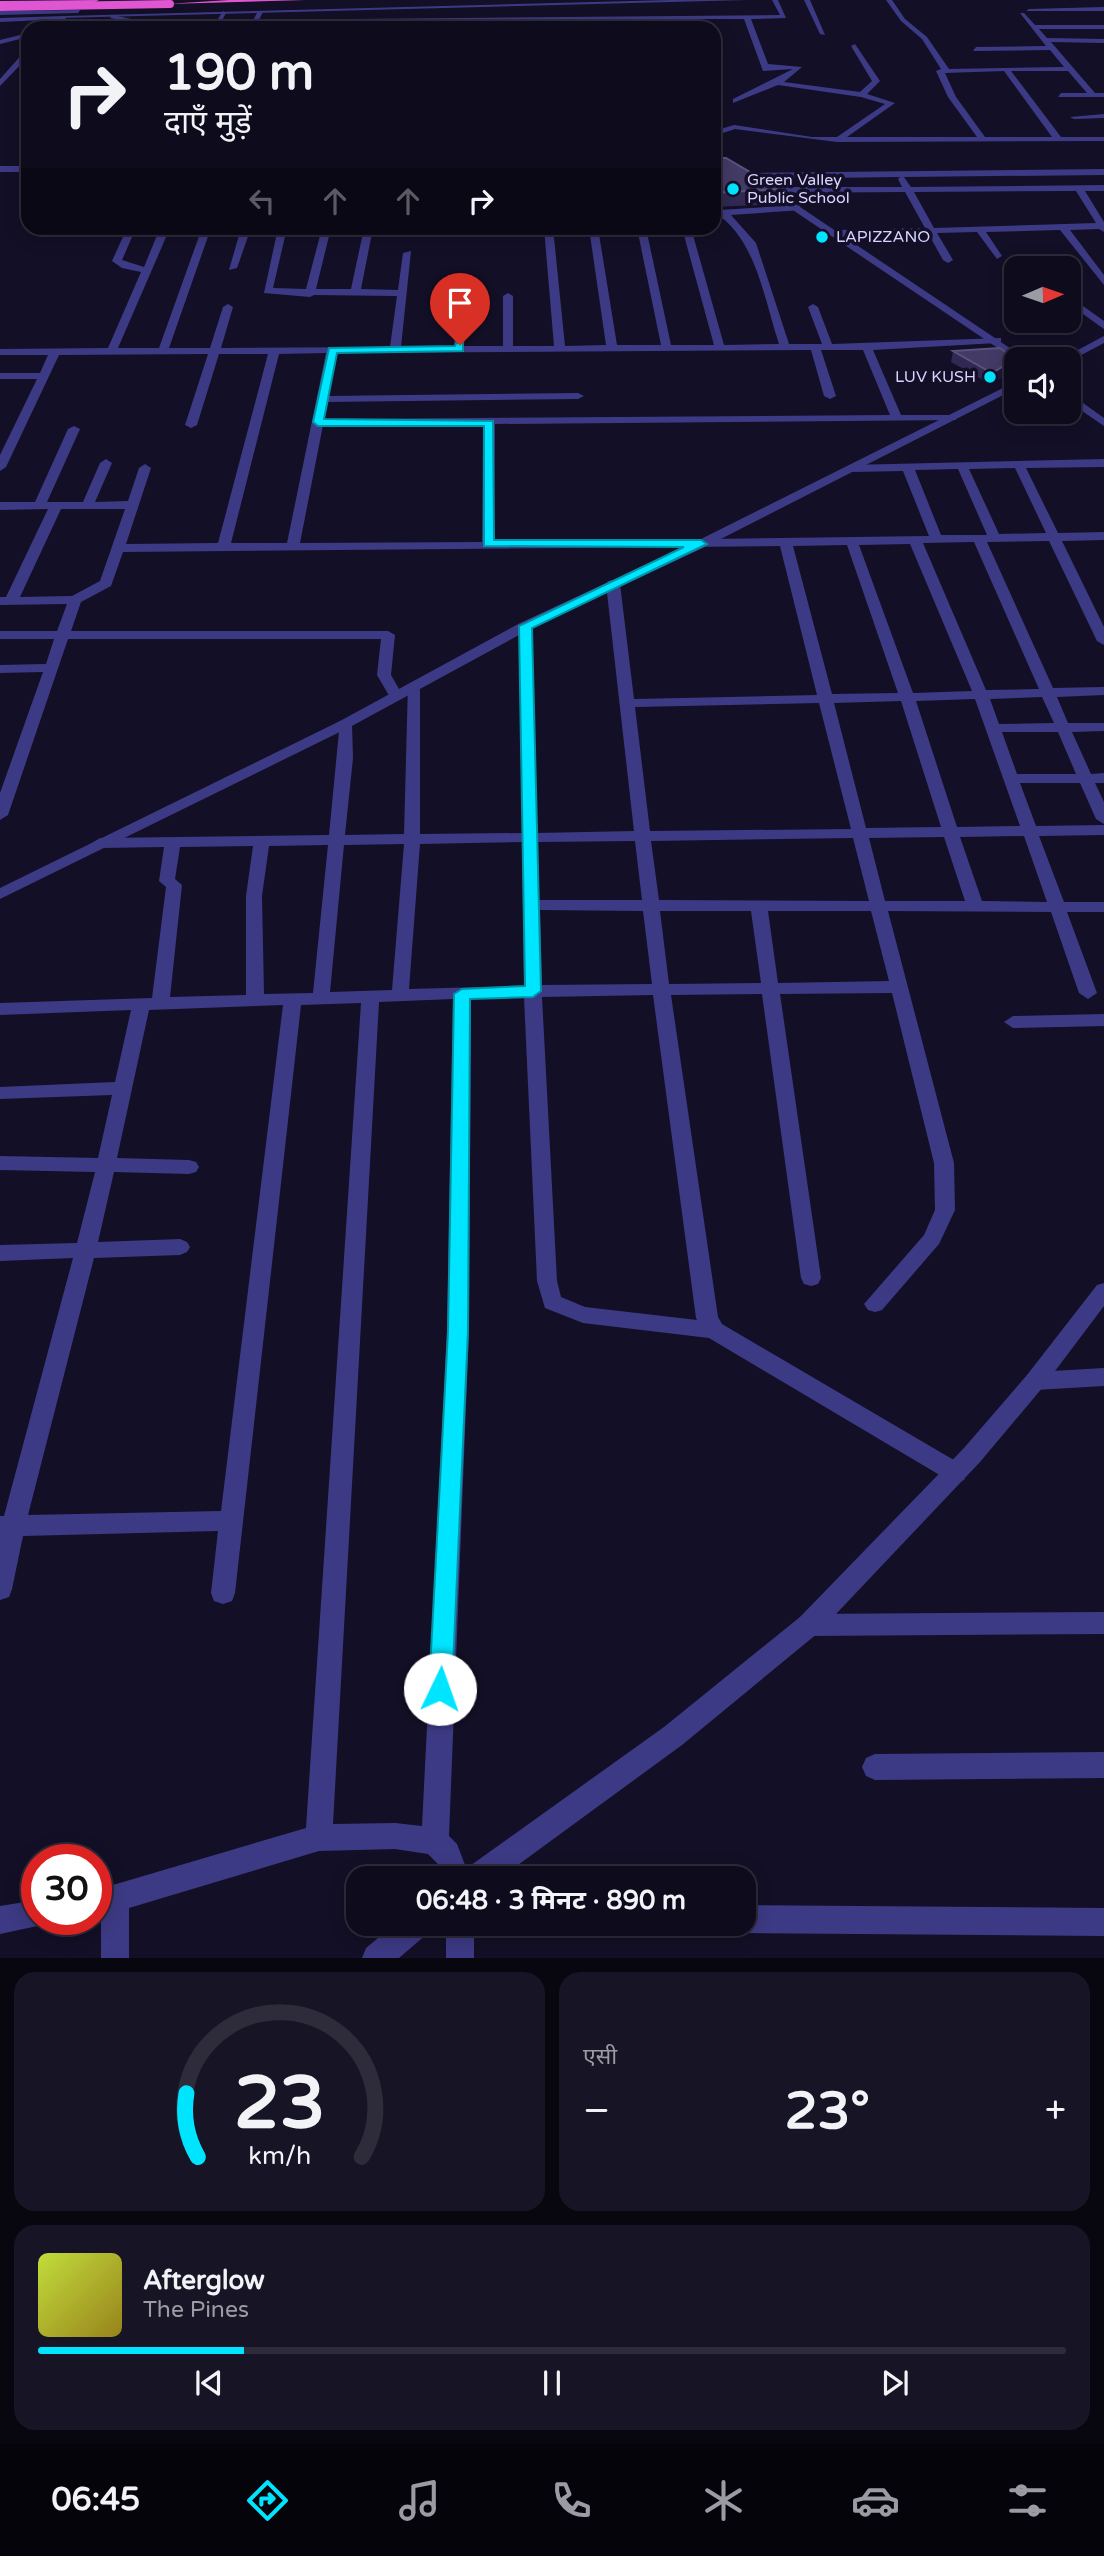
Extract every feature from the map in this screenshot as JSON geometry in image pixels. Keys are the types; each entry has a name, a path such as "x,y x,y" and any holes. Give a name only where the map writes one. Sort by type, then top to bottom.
{"highway":[{"path":"0,5 95,0"},
{"path":"0,5 301,0"}],"street":[{"path":"130,0 141,9"},
{"path":"68,21 141,9 443,4 512,6 744,0"},
{"path":"356,19 784,17 775,0"},
{"path":"807,0 823,34"},
{"path":"889,0 903,20 925,38 946,70"},
{"path":"72,21 112,17 392,9 443,4"},
{"path":"443,4 443,19"},
{"path":"512,6 513,19"},
{"path":"390,19 392,9"},
{"path":"1093,94 1033,27 1025,12 1104,9"},
{"path":"256,21 260,12"},
{"path":"0,13 55,21"},
{"path":"219,21 223,13"},
{"path":"112,17 131,21"},
{"path":"747,18 765,67 798,67 795,73 779,83"},
{"path":"0,19 41,21"},
{"path":"1033,27 1104,27"},
{"path":"0,42 21,37"},
{"path":"1044,40 1104,41"},
{"path":"855,46 876,81 862,95"},
{"path":"976,49 1052,48"},
{"path":"0,84 21,61"},
{"path":"1006,69 1059,140"},
{"path":"983,139 952,97 940,71 1070,69"},
{"path":"736,101 769,83 779,83 862,95 891,103 837,141"},
{"path":"1061,94 1104,94"},
{"path":"1074,117 1104,117"},
{"path":"721,132 740,128 796,138 837,141 1104,139"},
{"path":"0,169 21,169"},
{"path":"736,170 838,233 1006,347"},
{"path":"747,176 1104,172"},
{"path":"900,173 905,188 948,260"},
{"path":"1079,188 1103,227"},
{"path":"770,190 1104,188"},
{"path":"721,213 799,208"},
{"path":"721,215 751,243 785,348"},
{"path":"1063,227 1104,282"},
{"path":"838,233 1103,227"},
{"path":"979,228 996,257"},
{"path":"128,235 117,261 125,266 147,270"},
{"path":"112,351 162,235"},
{"path":"163,351 204,235"},
{"path":"232,268 244,235"},
{"path":"280,235 267,291 402,293"},
{"path":"310,293 324,235"},
{"path":"355,293 367,235"},
{"path":"549,235 560,349"},
{"path":"594,235 612,349"},
{"path":"643,235 667,348"},
{"path":"689,235 720,348"},
{"path":"395,350 408,253"},
{"path":"508,296 508,349"},
{"path":"459,349 462,300"},
{"path":"191,425 228,307"},
{"path":"813,307 828,347"},
{"path":"1082,309 1104,326"},
{"path":"1081,351 1104,339"},
{"path":"0,352 815,348 997,340"},
{"path":"867,347 897,418"},
{"path":"815,348 830,396"},
{"path":"293,545 332,350"},
{"path":"223,546 274,351"},
{"path":"0,467 55,352"},
{"path":"0,376 44,376"},
{"path":"0,894 345,724 526,626 701,544 1004,391"},
{"path":"323,399 578,396"},
{"path":"1081,404 1101,418"},
{"path":"318,422 952,418"},
{"path":"488,543 489,423"},
{"path":"39,506 74,429"},
{"path":"87,506 106,463"},
{"path":"853,468 1104,463"},
{"path":"1020,465 1104,641"},
{"path":"907,466 936,538"},
{"path":"962,466 994,537"},
{"path":"0,815 75,600 82,593 97,590 106,583 145,468"},
{"path":"0,506 132,505"},
{"path":"56,506 6,601 75,600"},
{"path":"117,548 488,543 701,544 785,540 1104,536"},
{"path":"978,537 1104,819"},
{"path":"914,538 981,695 1088,993"},
{"path":"851,539 907,698 975,907"},
{"path":"785,540 944,1163 947,1192 945,1210 932,1239 875,1304"},
{"path":"613,584 661,990 704,1308 715,1330"},
{"path":"526,626 533,991 547,1281 552,1302 583,1315 715,1330 956,1473"},
{"path":"0,635 388,635 384,675 396,696"},
{"path":"0,669 51,668"},
{"path":"400,996 412,838 413,687"},
{"path":"628,703 1104,691"},
{"path":"321,998 345,724"},
{"path":"992,728 1104,727"},
{"path":"1011,779 1104,778"},
{"path":"100,843 1104,830"},
{"path":"255,1000 254,897 262,840"},
{"path":"0,1589 7,1526 86,1248 121,1088 150,1004 174,885 167,880 173,841"},
{"path":"530,905 1104,907"},
{"path":"760,906 769,989 811,1278"},
{"path":"0,1009 533,991 899,987"},
{"path":"435,1841 458,1331 462,994"},
{"path":"319,1838 370,997"},
{"path":"223,1594 293,999"},
{"path":"1013,1022 1104,1020"},
{"path":"0,1093 121,1088"},
{"path":"0,1163 189,1167"},
{"path":"0,1253 86,1248 180,1247"},
{"path":"494,1866 673,1736 809,1625 956,1473 1035,1381 1104,1291"},
{"path":"1035,1381 1104,1377"},
{"path":"7,1526 232,1521"},
{"path":"809,1625 1104,1623"},
{"path":"875,1767 1104,1765"},
{"path":"112,1900 319,1838 395,1836 435,1841 447,1854 452,1866"},
{"path":"0,1920 21,1917"},
{"path":"756,1919 1104,1922"},
{"path":"111,1935 115,1958"},
{"path":"376,1958 402,1936"},
{"path":"460,1936 460,1958"}],"building":[{"path":"721,158 726,158 779,189 721,193"},
{"path":"1000,348 1004,351 1004,366 992,373 953,351"}],"place":[{"name":"Green Valley Public School","path":"733,189"},
{"name":"LAPIZZANO","path":"822,237"},
{"name":"LUV KUSH","path":"990,377"}],"route":[{"path":"440,1689 458,1331 462,994 533,991 526,626 701,544 488,543 489,423 318,422 332,350 459,349 460,345"}]}
